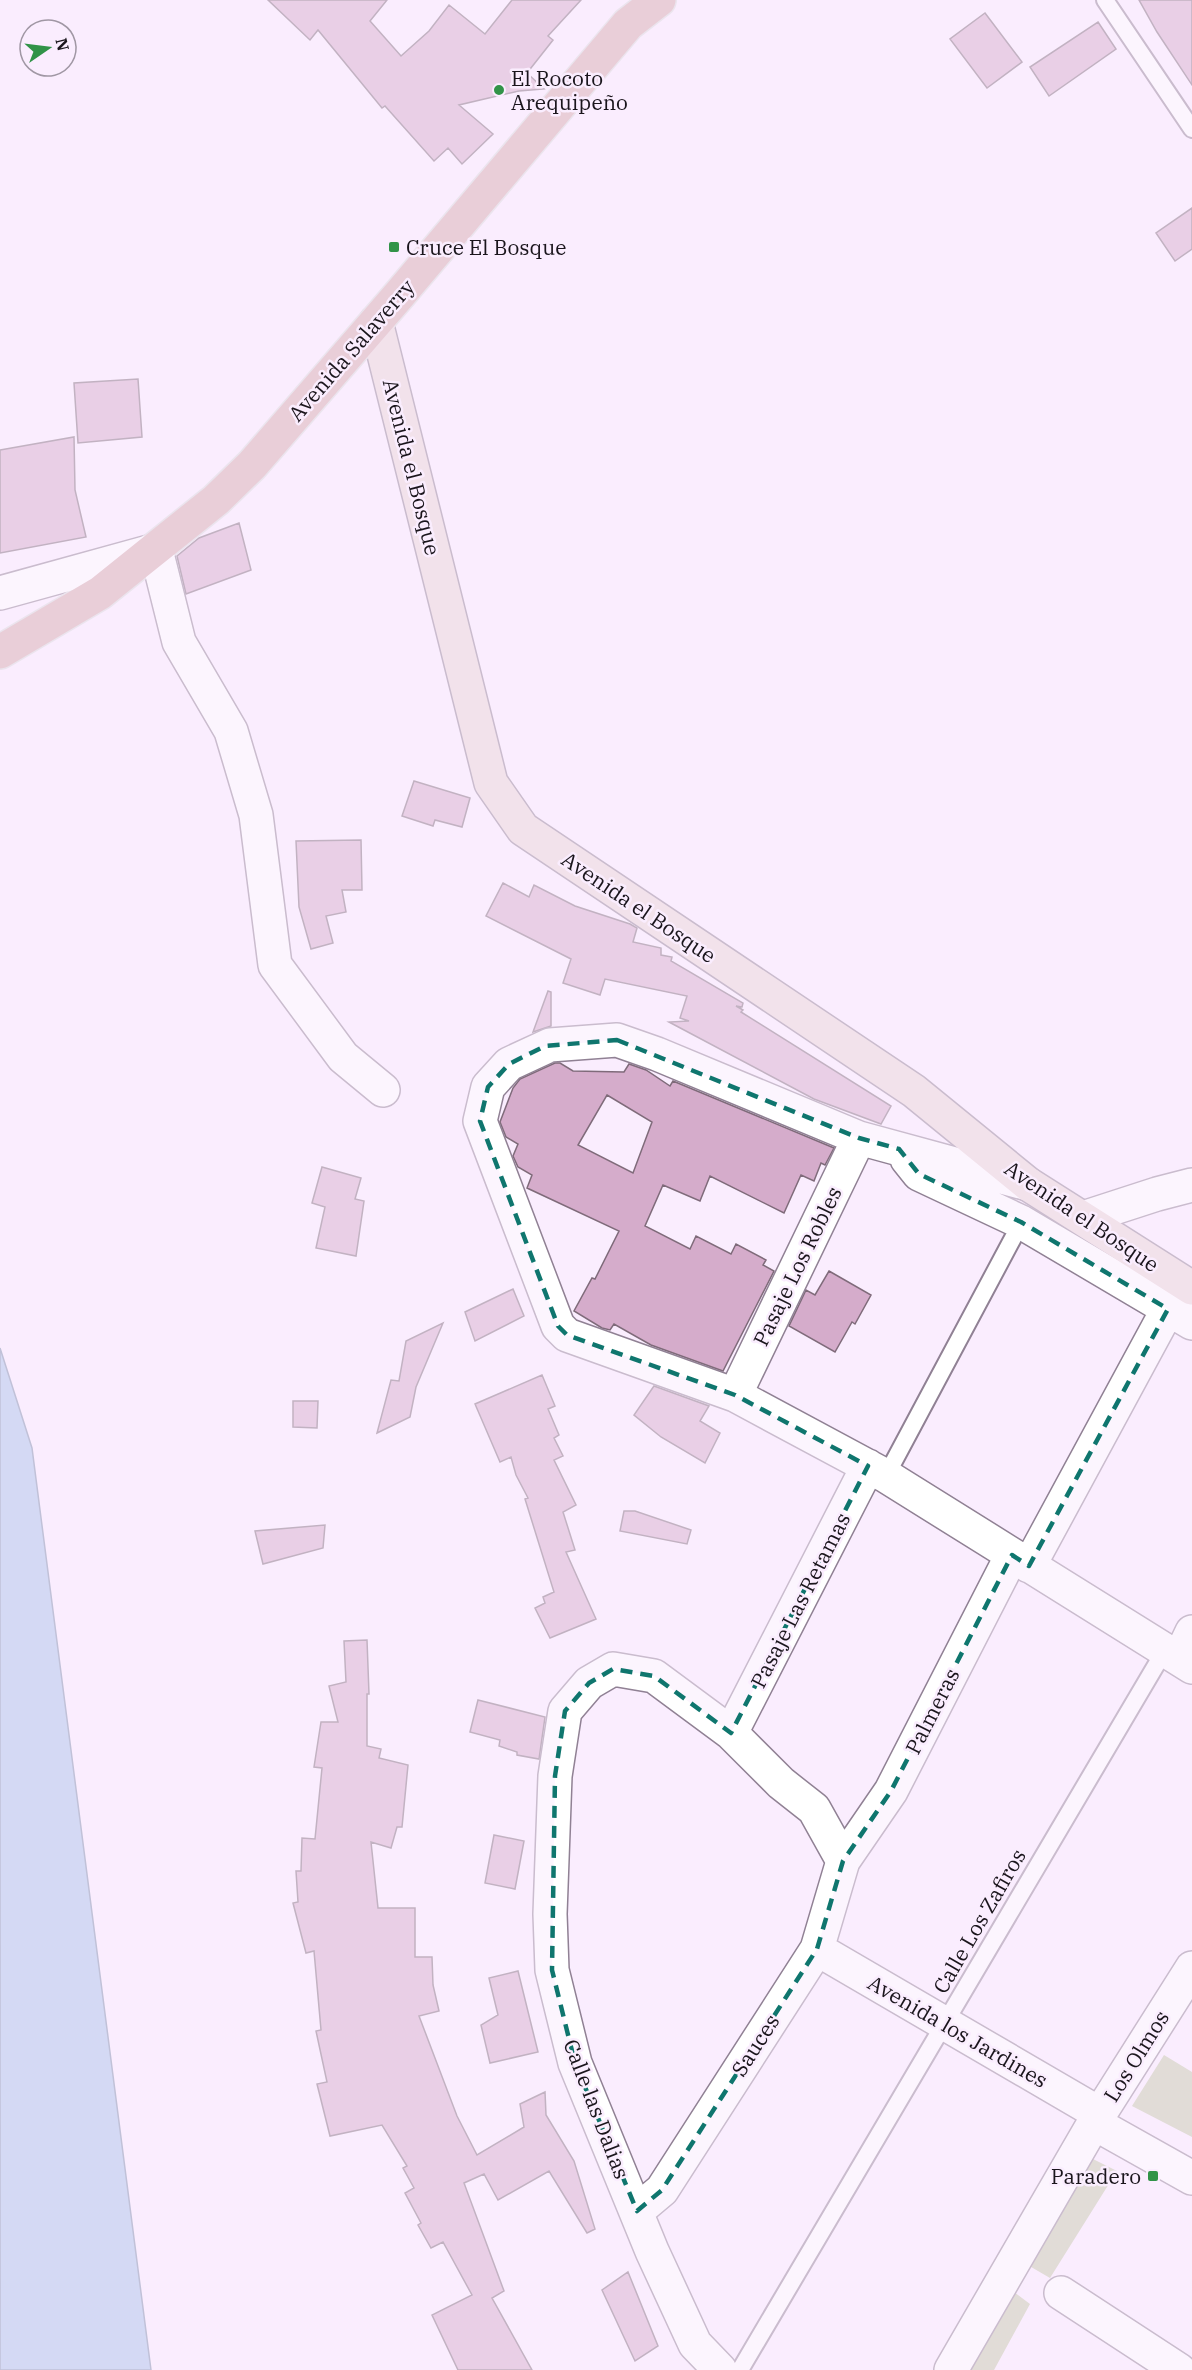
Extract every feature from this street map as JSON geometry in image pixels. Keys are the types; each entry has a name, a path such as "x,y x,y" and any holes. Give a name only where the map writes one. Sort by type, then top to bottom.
{"main road":[{"name":"Avenida Salaverry","path":"0,652 100,593 216,500 252,465 628,24 659,0"}],"street":[{"name":"Avenida el Bosque","path":"376,322 491,783 523,829 914,1091 1028,1184 1192,1288"},
{"path":"0,593 156,550 179,642 231,731 256,815 275,965 343,1057 383,1090"},
{"path":"1028,1184 859,1138 657,1054 617,1041 545,1046 509,1064 488,1088 480,1121 558,1326 567,1335 735,1395 877,1471 1020,1560 1182,1652"},
{"name":"Pasaje Los Robles","path":"735,1395 859,1138"},
{"path":"899,1149 919,1174 1021,1222 1180,1316"},
{"path":"1083,1218 1192,1185"},
{"name":"Palmeras","path":"843,1861 891,1791 1020,1560 1180,1316"},
{"name":"Pasaje Las Retamas","path":"731,1733 877,1471"},
{"name":"Calle las Dalias","path":"720,2370 695,2344 652,2251 575,2063 552,1970 550,1914 555,1776 565,1711 589,1683 613,1669 654,1676 731,1733"},
{"path":"731,1733 781,1784 814,1809 843,1861"},
{"name":"Sauces","path":"637,2211 662,2190 817,1948 843,1861"},
{"name":"Avenida los Jardines","path":"817,1948 945,2024 1192,2178"},
{"name":"Los Olmos","path":"951,2370 1097,2119 1192,1968"},
{"path":"1061,2293 1179,2370"}],"lane":[{"path":"1105,0 1192,129"},
{"path":"877,1471 1013,1238"},
{"name":"Calle Los Zafiros","path":"740,2370 945,2024 1182,1652"}],"highlighted area":[{"path":"617,1040 859,1138 899,1149 919,1174 1021,1222 1168,1309 1029,1566 1012,1555 891,1791 843,1861 817,1949 662,2190 637,2211 575,2063 552,1970 555,1776 565,1711 589,1683 613,1669 654,1676 731,1733 868,1466 735,1395 567,1335 558,1326 480,1121 488,1087 509,1064 545,1046"}],"green space":[{"path":"1164,2055 1192,2072 1192,2137 1132,2106"},
{"path":"1093,2159 1117,2171 1050,2278 1026,2264"},
{"path":"1010,2289 1030,2304 994,2370 965,2370"}],"water":[{"path":"0,1348 32,1448 151,2370 0,2370"}],"building":[{"path":"268,0 387,0 370,21 401,56 429,31 449,5 485,34 512,0 581,0 548,36 553,40 527,73 544,89 519,91 459,105 493,134 462,164 448,148 434,161 385,106 382,108 318,30 310,40"},
{"path":"1139,0 1192,0 1192,85 1157,32"},
{"path":"985,13 1022,62 987,88 950,39"},
{"path":"1098,22 1116,49 1049,96 1030,67"},
{"path":"1192,208 1192,249 1175,261 1156,233"},
{"path":"138,379 142,437 78,443 74,383"},
{"path":"74,437 75,490 86,537 0,553 0,450"},
{"path":"239,523 251,570 186,594 177,556 199,538"},
{"path":"414,781 470,798 462,827 435,820 433,826 402,816"},
{"path":"361,840 362,890 342,890 346,912 326,916 333,943 311,949 299,907 296,841"},
{"path":"503,883 529,897 534,885 575,906 637,928 633,942 661,948 661,955 672,957 671,961 743,1003 742,1007 736,1006 743,1010 741,1012 891,1106 881,1124 814,1099 669,1022 689,1021 680,1018 687,996 605,979 600,995 563,983 571,959 486,916"},
{"path":"548,991 551,992 551,1026 533,1032"},
{"path":"555,1063 560,1063 573,1071 624,1072 629,1064 646,1070 670,1086 673,1081 834,1148 825,1165 821,1163 814,1181 801,1175 784,1213 710,1176 700,1201 663,1185 645,1226 690,1249 696,1236 731,1254 736,1244 766,1260 763,1265 774,1271 723,1371 651,1345 614,1324 610,1330 602,1328 574,1311 592,1278 595,1279 619,1231 527,1188 532,1175 518,1167 513,1156 518,1144 506,1137 500,1122 513,1088 520,1079","holes":["607,1095 652,1122 633,1173 578,1145"]},
{"path":"322,1167 361,1178 355,1199 364,1201 356,1256 316,1248 325,1207 312,1203"},
{"path":"829,1271 871,1295 855,1324 852,1322 835,1352 789,1326 806,1290 815,1295"},
{"path":"513,1289 524,1316 475,1341 465,1312"},
{"path":"443,1323 416,1387 410,1417 377,1433 391,1380 399,1381 406,1341"},
{"path":"542,1375 555,1406 548,1409 559,1435 554,1438 563,1456 554,1460 576,1505 563,1512 575,1550 566,1552 596,1619 550,1638 535,1608 545,1603 543,1597 554,1592 525,1499 528,1498 516,1475 511,1457 500,1462 475,1404"},
{"path":"654,1386 709,1406 700,1421 720,1433 705,1463 661,1437 634,1415"},
{"path":"293,1401 318,1401 317,1428 293,1427"},
{"path":"624,1511 635,1511 691,1530 687,1544 620,1531"},
{"path":"325,1525 323,1548 263,1564 255,1531"},
{"path":"367,1640 369,1694 367,1694 367,1746 381,1749 379,1758 408,1765 402,1827 397,1827 391,1848 371,1842 378,1908 415,1908 415,1957 432,1957 433,1985 439,2011 419,2016 457,2116 477,2155 524,2127 520,2104 545,2092 546,2115 574,2161 595,2229 587,2233 549,2171 498,2200 484,2174 464,2183 504,2291 492,2298 532,2370 458,2370 432,2315 472,2295 443,2242 431,2248 418,2225 421,2223 405,2193 414,2188 403,2168 407,2166 382,2125 330,2136 317,2084 327,2082 316,2031 321,2030 314,1951 306,1953 293,1903 298,1902 296,1871 301,1871 302,1838 315,1839 322,1768 314,1767 321,1722 338,1722 329,1686 346,1682 344,1641"},
{"path":"478,1700 545,1717 539,1759 517,1755 517,1752 499,1746 500,1740 470,1732"},
{"path":"494,1835 524,1841 515,1889 485,1883"},
{"path":"518,1971 538,2052 490,2063 481,2025 498,2015 489,1978"},
{"path":"628,2272 658,2346 635,2361 602,2290"}],"place":[{"name":"El Rocoto Arequipeño","path":"499,90"},
{"name":"Cruce El Bosque","path":"394,247"},
{"name":"Paradero","path":"1153,2176"}]}
